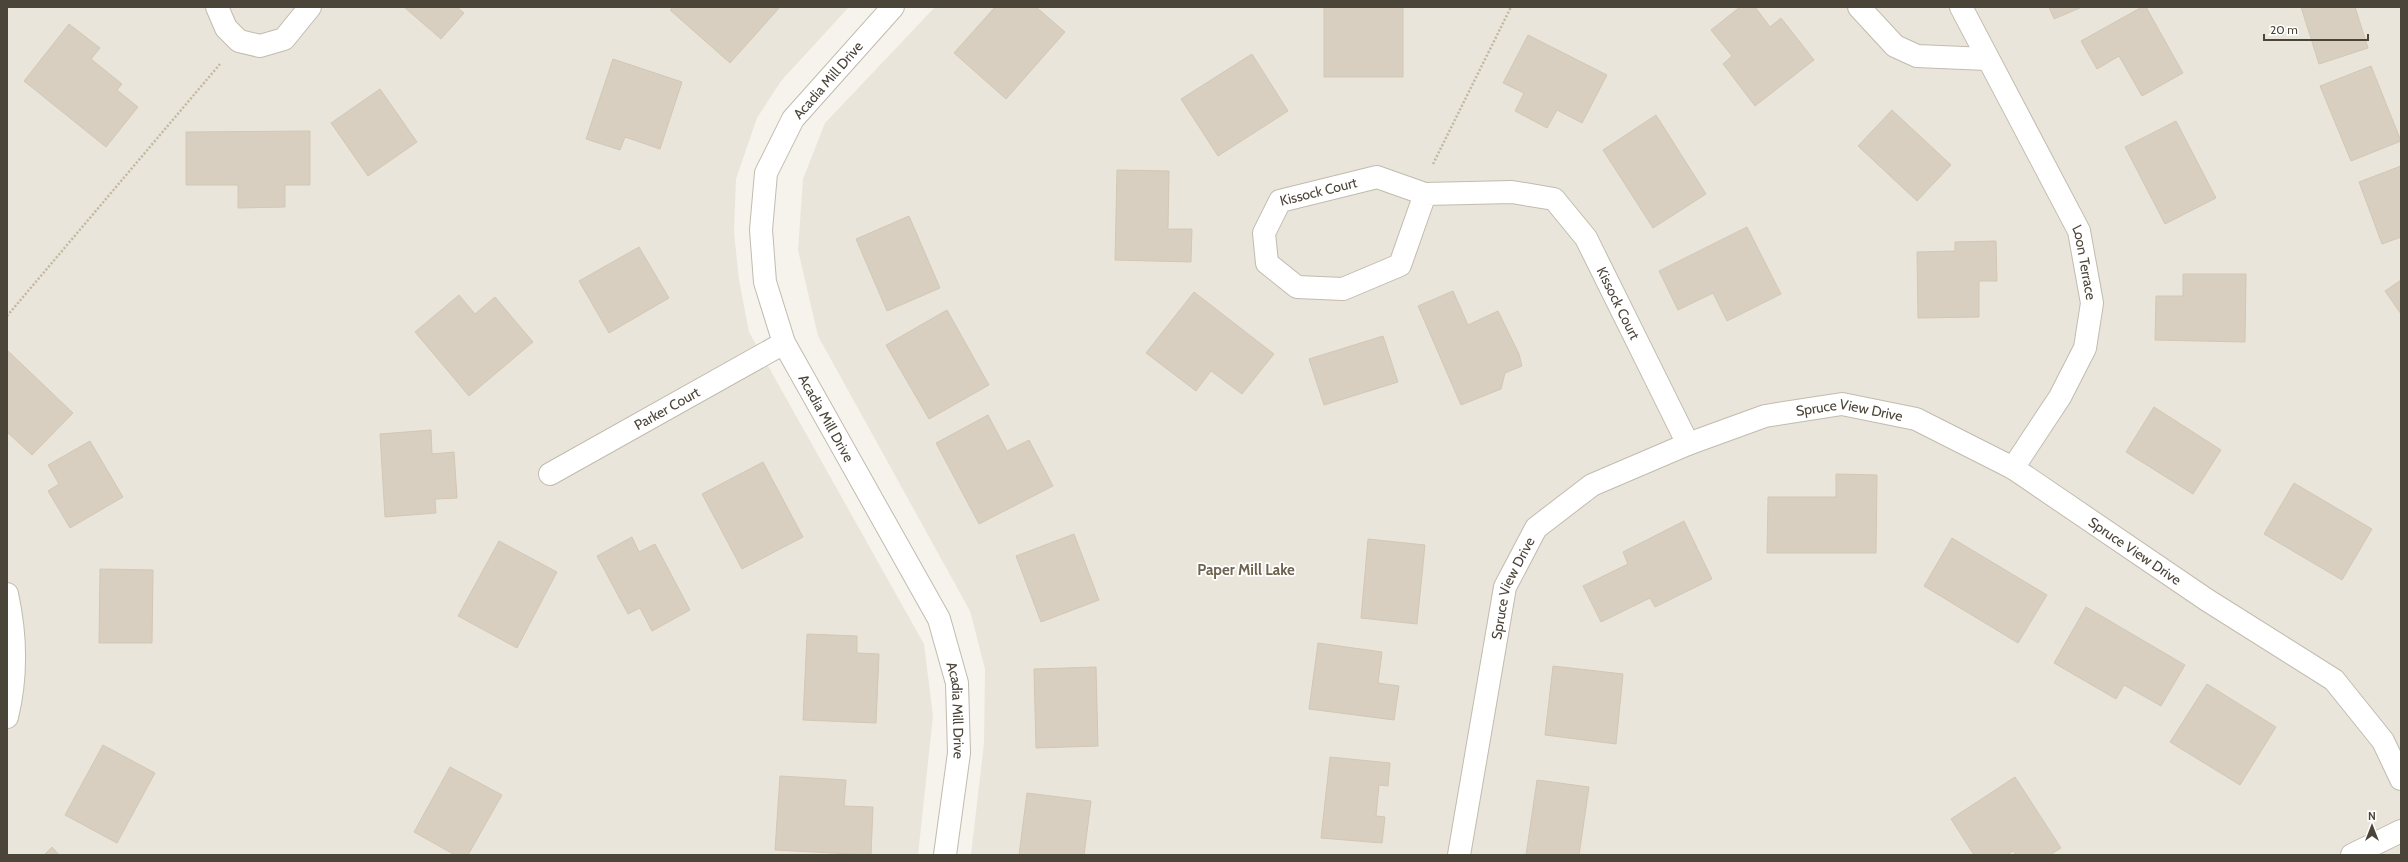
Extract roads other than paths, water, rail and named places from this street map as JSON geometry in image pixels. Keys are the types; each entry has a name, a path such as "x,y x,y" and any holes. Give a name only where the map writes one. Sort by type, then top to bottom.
{"street":[{"path":"217,7 226,28 239,41 260,46 284,39 310,7"},
{"name":"Acadia Mill Drive","path":"893,7 793,119 766,173 761,230 765,282 784,343 939,620 958,683 959,754 945,855"},
{"path":"1859,7 1895,46 1917,56 1987,59"},
{"name":"Loon Terrace","path":"1960,7 2079,231 2092,303 2085,348 2060,397 2013,468"},
{"name":"Kissock Court","path":"1425,194 1400,264 1343,289 1297,286 1267,263 1264,233 1280,201 1377,178 1425,194 1512,192 1554,199 1586,238 1688,444"},
{"name":"Parker Court","path":"550,474 784,343"},
{"name":"Spruce View Drive","path":"1459,855 1505,587 1536,528 1592,486 1688,444 1765,416 1842,404 1916,419 2013,468 2207,600 2334,680 2383,741 2401,779"},
{"path":"7,594 15,651 14,677 7,717"},
{"path":"2352,855 2401,832"}],"district":[{"name":"Paper Mill Lake","path":"1246,570"}]}
